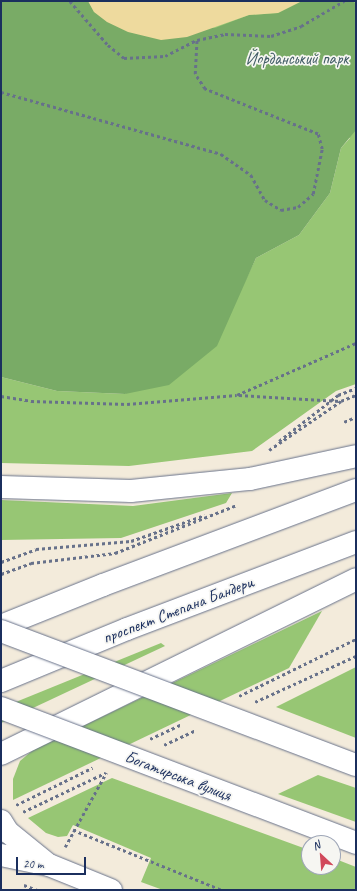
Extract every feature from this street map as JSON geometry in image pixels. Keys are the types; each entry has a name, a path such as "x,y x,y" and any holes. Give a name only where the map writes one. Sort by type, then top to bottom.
{"main road":[{"path":"1,487 131,491 250,478 356,456"},
{"path":"1,626 103,584 356,490"},
{"name":"проспект Степана Бандери","path":"1,681 127,629 356,542"},
{"path":"2,755 356,579"},
{"path":"1,632 356,765"},
{"name":"Богатирська вулиця","path":"1,708 356,843"},
{"path":"1,822 8,832 49,866"},
{"path":"1,855 49,866 111,890"}],"path":[{"path":"70,1 108,45 124,58 165,56 197,40 225,34 271,36 301,26 344,1"},
{"path":"1,92 221,154 251,175 265,200 281,210 298,207 313,194 322,149 318,134 205,89 195,74 197,40"},
{"path":"237,395 356,343"},
{"path":"356,388 338,395 266,452 340,401 356,395"},
{"path":"1,396 31,401 127,404 237,395 340,401"},
{"path":"344,422 356,417"},
{"path":"1,574 31,563 115,553 245,502"},
{"path":"1,562 36,549 131,541 238,504"},
{"path":"248,705 356,656"},
{"path":"163,746 198,729"},
{"path":"103,768 106,772"},
{"path":"1,822 113,769"},
{"path":"65,848 106,772"},
{"path":"74,830 222,890"}],"green space":[{"name":"Йорданський парк","path":"1,1 88,1 94,12 215,28 249,15 278,13 302,1 352,1 356,4 356,130 341,148 330,193 299,235 256,258 217,346 169,385 125,394 57,391 1,377"},
{"name":"Йорданський парк","path":"65,1 356,1 356,384 336,391 252,451 129,466 1,463 1,377 57,391 125,394 238,296 256,258 299,235 330,193 341,148 350,138"},
{"path":"232,493 226,503 121,538 1,540 1,500 133,506"},
{"path":"322,611 289,668 13,800 13,779 20,761 33,750"},
{"path":"161,643 165,646 1,723 1,708"},
{"path":"356,667 356,738 276,707"},
{"path":"318,775 356,788 356,822 278,794"},
{"path":"112,778 301,847 301,875 341,875 341,861 356,867 356,890 163,890 141,882 151,858 73,825 67,836 58,837 46,833 28,818"}],"sand":[{"path":"88,1 302,1 278,13 249,15 187,37 161,40 128,32 107,22 94,12"}]}
